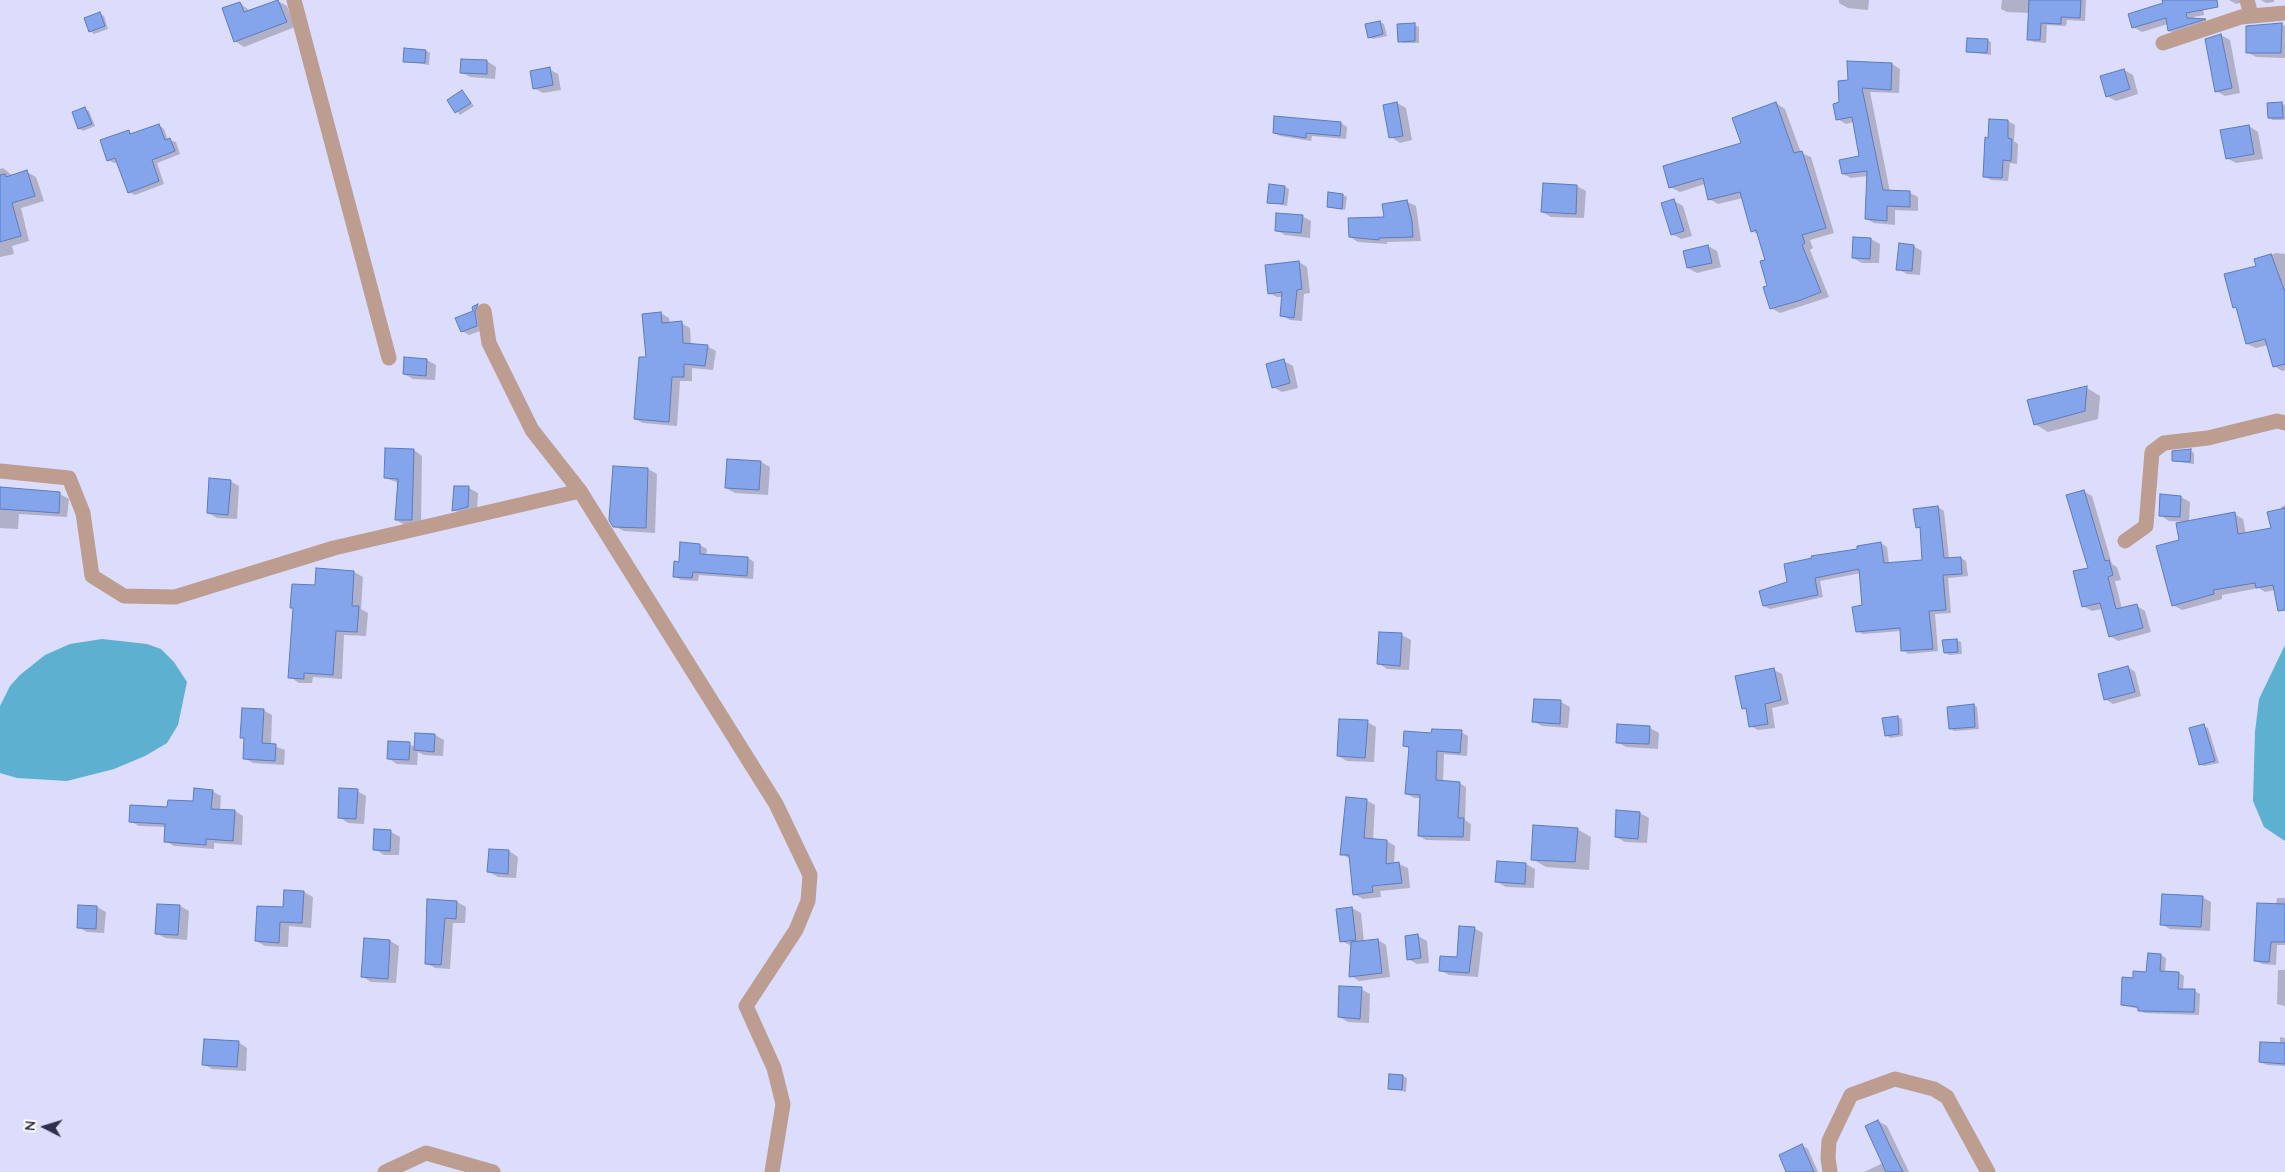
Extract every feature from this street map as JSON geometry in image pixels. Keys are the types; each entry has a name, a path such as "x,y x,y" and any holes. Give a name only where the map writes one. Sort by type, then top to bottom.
{"street":[{"path":"294,0 389,358"},
{"path":"2247,0 2251,15"},
{"path":"2162,43 2241,16 2285,13"},
{"path":"484,311 489,343 532,430 580,491 776,804 810,875 808,901 796,930 746,1006 774,1068 783,1104 772,1172"},
{"path":"2125,541 2146,526 2152,452 2164,443 2208,438 2277,421 2285,423"},
{"path":"0,470 69,478 83,513 92,576 124,596 175,597 334,548 580,491"},
{"path":"1830,1172 1828,1158 1829,1141 1851,1094 1895,1079 1934,1089 1947,1097 1988,1172"},
{"path":"385,1172 426,1154 493,1172"}],"water":[{"path":"102,639 147,644 161,649 174,662 187,682 178,725 167,743 145,756 114,769 67,781 17,778 0,773 0,706 10,686 20,675 45,655 70,644"},
{"path":"2285,645 2285,841 2264,827 2253,801 2255,732 2259,699"}],"building":[{"path":"278,0 287,22 234,42 222,8 240,2 244,12"},
{"path":"2029,0 2081,0 2080,18 2061,17 2061,24 2041,23 2040,40 2027,40"},
{"path":"2162,0 2217,0 2218,7 2186,13 2187,18 2206,19 2168,31 2166,18 2132,28 2128,14 2163,3"},
{"path":"100,12 105,26 89,32 84,18"},
{"path":"1380,21 1383,34 1368,38 1365,24"},
{"path":"1415,23 1415,41 1398,42 1397,24"},
{"path":"2282,23 2281,53 2246,53 2246,26"},
{"path":"2221,34 2232,88 2215,92 2205,39"},
{"path":"1967,38 1988,39 1987,53 1966,52"},
{"path":"404,48 426,50 425,63 403,62"},
{"path":"461,59 487,60 487,74 460,73"},
{"path":"1847,61 1892,63 1891,90 1862,88 1883,190 1910,191 1910,207 1887,206 1887,221 1865,219 1867,171 1842,174 1839,160 1859,156 1852,117 1836,120 1833,104 1839,102 1838,81 1848,80"},
{"path":"550,67 553,85 533,89 530,71"},
{"path":"2124,69 2130,89 2106,97 2100,76"},
{"path":"462,90 471,103 455,113 447,100"},
{"path":"1397,102 1403,136 1389,138 1383,105"},
{"path":"1776,102 1794,153 1802,151 1826,228 1802,235 1805,243 1802,245 1821,292 1770,309 1763,287 1767,286 1760,261 1765,260 1756,230 1751,232 1740,192 1708,200 1703,178 1669,188 1663,166 1741,143 1732,118"},
{"path":"2282,102 2283,118 2268,118 2267,103"},
{"path":"85,107 92,124 78,129 72,112"},
{"path":"1274,116 1341,122 1340,136 1306,133 1306,138 1273,133"},
{"path":"1989,119 2008,120 2008,138 2012,139 2011,161 2003,160 2002,178 1983,177 1985,137 1988,138"},
{"path":"159,124 165,140 170,138 175,151 152,160 159,181 128,193 115,158 107,161 100,140 129,130 130,134"},
{"path":"2249,125 2254,154 2226,159 2220,130"},
{"path":"27,170 35,196 12,203 21,236 0,242 0,175 5,174 6,177"},
{"path":"1543,183 1577,185 1576,214 1541,212"},
{"path":"1269,184 1285,186 1283,204 1267,203"},
{"path":"1328,192 1343,194 1342,209 1327,207"},
{"path":"1674,199 1684,231 1671,235 1661,203"},
{"path":"1407,200 1412,221 1413,237 1379,238 1379,240 1349,237 1348,218 1384,217 1382,204"},
{"path":"1276,213 1303,215 1301,233 1275,231"},
{"path":"1853,237 1871,238 1870,259 1852,258"},
{"path":"1899,243 1914,245 1912,271 1896,270"},
{"path":"1708,245 1712,263 1687,268 1683,251"},
{"path":"2271,254 2285,292 2285,364 2273,367 2265,339 2246,344 2236,307 2233,308 2224,274 2256,266 2254,259"},
{"path":"1299,261 1302,289 1297,290 1294,318 1280,316 1282,292 1268,294 1265,265"},
{"path":"478,304 475,312 477,326 461,332 455,318 473,311 472,307"},
{"path":"661,312 662,323 682,321 683,343 708,345 705,366 684,364 684,377 672,377 669,422 634,419 639,357 646,357 642,314"},
{"path":"404,357 427,359 426,376 403,374"},
{"path":"1284,359 1290,383 1272,388 1266,364"},
{"path":"2087,386 2085,411 2034,425 2027,400"},
{"path":"385,448 414,449 412,520 395,520 398,479 384,478"},
{"path":"2191,449 2190,462 2172,461 2172,451"},
{"path":"727,459 761,461 759,490 725,488"},
{"path":"613,466 648,468 646,528 613,527 609,520"},
{"path":"209,478 231,480 228,515 207,513"},
{"path":"454,486 469,486 468,507 452,511"},
{"path":"0,487 60,492 59,513 0,509"},
{"path":"2084,490 2105,561 2109,560 2113,575 2108,577 2116,609 2137,604 2143,628 2109,637 2100,603 2082,607 2073,571 2088,568 2066,495"},
{"path":"2160,494 2181,496 2180,517 2159,516"},
{"path":"1938,506 1944,558 1961,557 1962,574 1943,575 1946,610 1929,611 1933,649 1901,651 1900,628 1856,632 1852,607 1862,605 1859,569 1815,578 1818,595 1763,606 1759,591 1787,582 1784,564 1812,558 1811,556 1857,549 1857,546 1881,542 1884,563 1922,560 1920,527 1916,528 1913,509"},
{"path":"2285,508 2285,610 2278,611 2273,585 2256,588 2255,583 2213,590 2214,594 2172,606 2156,546 2179,540 2176,523 2235,512 2238,534 2271,528 2267,512"},
{"path":"680,542 700,544 700,554 748,557 747,576 693,572 692,578 673,577 674,561 679,562"},
{"path":"316,568 354,571 352,606 359,606 357,632 336,631 333,675 304,673 304,679 288,678 293,608 290,608 292,584 315,585"},
{"path":"1379,632 1402,633 1400,666 1377,664"},
{"path":"1957,639 1958,652 1944,653 1942,640"},
{"path":"2128,666 2135,692 2104,700 2098,674"},
{"path":"1774,668 1781,700 1765,704 1768,724 1749,727 1746,708 1742,709 1735,676"},
{"path":"1534,699 1561,700 1560,724 1532,722"},
{"path":"1974,704 1975,727 1949,729 1947,707"},
{"path":"242,708 264,709 262,743 276,744 275,761 243,759 244,738 240,738"},
{"path":"1898,716 1899,734 1885,736 1882,718"},
{"path":"1339,719 1368,720 1365,758 1337,756"},
{"path":"1617,724 1650,726 1649,744 1616,743"},
{"path":"2204,724 2215,761 2199,765 2189,728"},
{"path":"1432,729 1462,730 1460,753 1437,751 1436,780 1460,782 1458,818 1464,818 1463,837 1418,836 1420,795 1405,794 1409,747 1403,746 1404,731 1431,733"},
{"path":"415,733 435,734 434,752 414,750"},
{"path":"388,741 410,742 409,760 387,759"},
{"path":"194,788 213,790 211,809 235,810 233,841 206,839 206,845 164,842 165,824 129,822 130,805 167,807 168,800 193,801"},
{"path":"339,788 358,789 356,819 338,818"},
{"path":"1346,797 1367,799 1364,838 1387,840 1386,864 1399,862 1402,883 1372,886 1373,892 1353,895 1349,855 1340,855"},
{"path":"1616,810 1640,812 1638,839 1615,837"},
{"path":"1533,825 1578,828 1575,862 1531,860"},
{"path":"374,829 391,830 390,851 373,850"},
{"path":"489,849 509,850 508,874 487,872"},
{"path":"1497,861 1526,863 1525,884 1495,882"},
{"path":"284,890 304,891 302,923 280,922 279,943 255,941 257,906 283,907"},
{"path":"2162,894 2203,896 2201,927 2160,925"},
{"path":"427,899 457,901 456,919 445,918 441,965 425,964"},
{"path":"2257,903 2285,904 2285,942 2271,942 2269,962 2254,961"},
{"path":"157,904 180,905 178,935 155,934"},
{"path":"78,905 97,906 96,929 77,928"},
{"path":"1352,907 1356,940 1340,942 1336,909"},
{"path":"1459,926 1475,927 1469,973 1439,971 1440,956 1457,957"},
{"path":"1418,934 1421,958 1407,960 1405,936"},
{"path":"364,938 390,940 388,979 361,977"},
{"path":"1378,939 1382,973 1349,977 1351,942"},
{"path":"2148,953 2161,954 2160,971 2179,972 2178,989 2195,989 2194,1012 2138,1011 2138,1007 2121,1005 2122,977 2133,978 2133,971 2146,972"},
{"path":"1339,986 1362,987 1360,1019 1338,1017"},
{"path":"204,1039 239,1041 237,1067 202,1065"},
{"path":"2260,1042 2285,1043 2285,1064 2259,1062"},
{"path":"1389,1074 1403,1075 1402,1090 1388,1089"},
{"path":"1878,1120 1903,1172 1886,1172 1865,1126"},
{"path":"1802,1144 1814,1172 1786,1172 1779,1155"}]}
